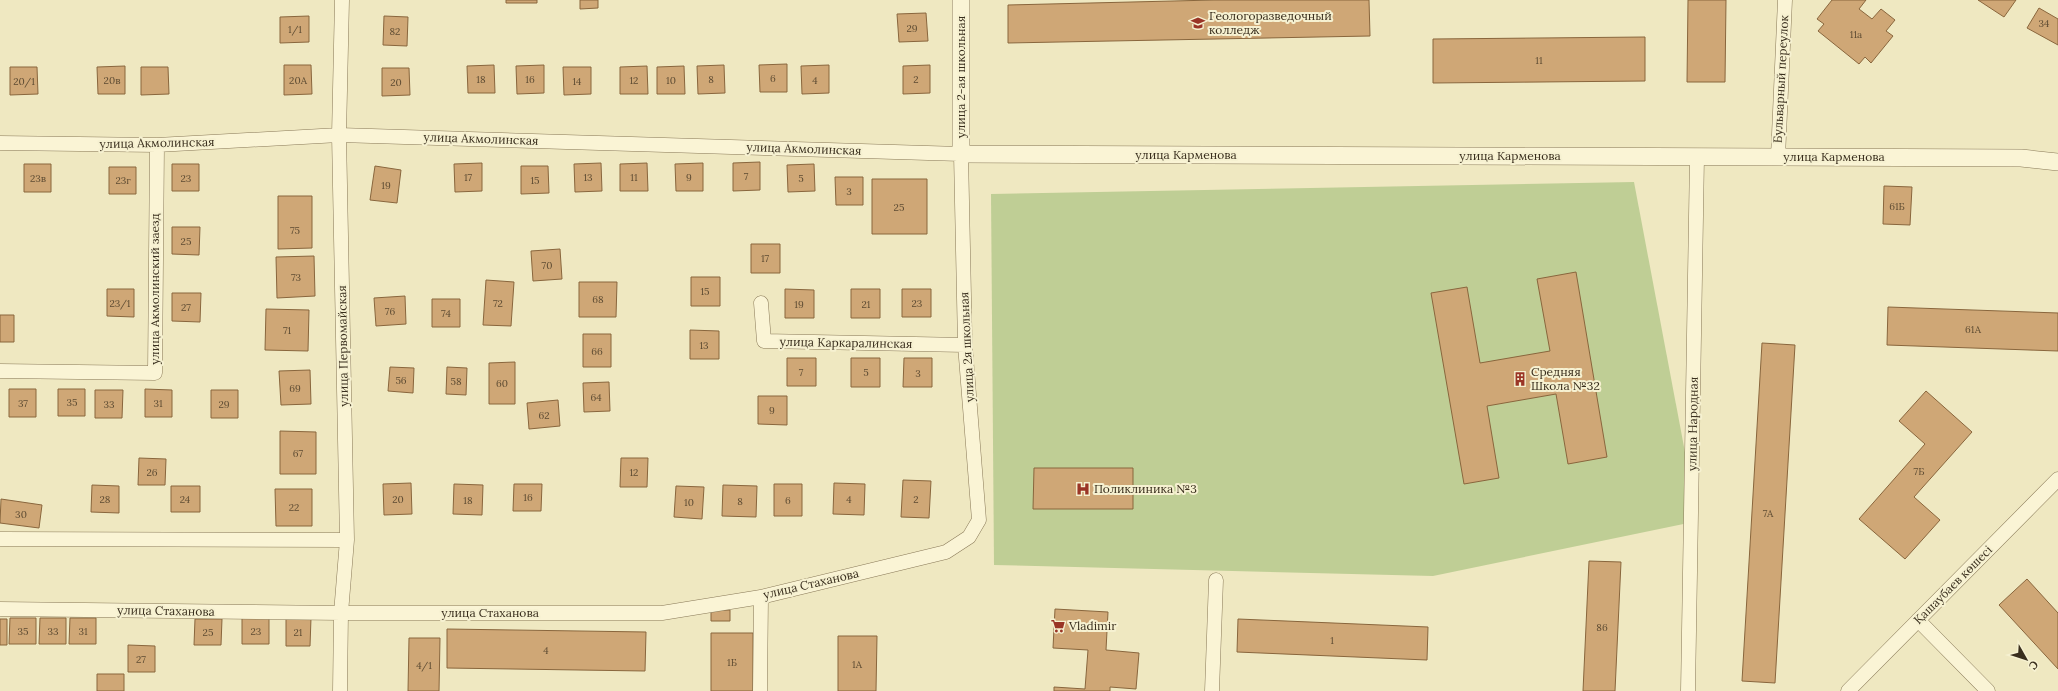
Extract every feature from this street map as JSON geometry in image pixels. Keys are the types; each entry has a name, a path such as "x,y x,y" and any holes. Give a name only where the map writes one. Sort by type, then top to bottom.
{"street":[{"name":"улица Первомайская","path":"340,691 341,613 347,540 339,135 342,0"},
{"name":"улица 2-ая школьная","path":"961,0 961,154"},
{"name":"Бульварный переулок","path":"1778,157 1785,0"},
{"name":"улица Акмолинская","path":"0,142 157,145 339,135 961,154"},
{"name":"улица Акмолинский заезд","path":"0,371 155,373 154,292 157,145"},
{"name":"улица Карменова","path":"961,154 2021,158 2058,162"},
{"name":"улица 2я школьная","path":"961,154 965,345 979,520 969,537"},
{"name":"улица Народная","path":"1688,691 1697,157"},
{"name":"улица Каркаралинская","path":"761,303 764,341 965,345"},
{"name":"Қашаубаев көшесі","path":"1848,691 2058,479"},
{"name":"улица Стаханова","path":"0,609 341,613 662,613 761,596 946,552 969,537"},
{"path":"0,539 347,540"},
{"path":"1212,691 1216,580"},
{"path":"760,691 761,596"},
{"path":"1918,620 1988,691"}],"green space":[{"path":"1634,182 1698,521 1433,576 994,565 991,194"}],"building":[{"path":"506,0 537,0 537,3 506,3"},
{"path":"580,0 598,0 598,8 580,9"},
{"path":"1214,0 1369,0 1370,36 1008,43 1008,5"},
{"path":"1688,0 1726,0 1725,82 1687,82"},
{"path":"1832,0 1866,0 1859,9 1872,19 1881,9 1895,20 1886,31 1893,36 1871,63 1865,57 1859,64 1818,31 1824,24 1817,19"},
{"path":"1978,0 2016,0 2004,17"},
{"path":"2039,8 2058,19 2058,45 2027,28"},
{"path":"926,13 928,41 899,42 897,14"},
{"path":"309,16 309,42 280,43 280,17"},
{"path":"384,16 408,17 407,46 383,45"},
{"path":"1645,37 1645,81 1433,83 1433,39"},
{"path":"787,64 787,92 760,92 759,65"},
{"path":"284,65 311,65 312,94 284,95"},
{"path":"494,65 495,93 468,93 467,66"},
{"path":"544,65 544,93 517,94 516,66"},
{"path":"724,65 725,93 698,94 697,66"},
{"path":"829,65 829,93 802,94 801,66"},
{"path":"930,65 930,93 903,94 903,66"},
{"path":"125,66 125,94 98,94 97,67"},
{"path":"647,66 648,94 620,94 620,67"},
{"path":"684,66 685,94 657,94 657,67"},
{"path":"10,67 37,67 38,94 10,95"},
{"path":"141,67 168,67 169,94 141,95"},
{"path":"563,67 591,67 591,94 564,95"},
{"path":"382,68 409,68 410,95 382,96"},
{"path":"760,162 760,190 733,191 733,163"},
{"path":"482,163 482,191 455,192 454,164"},
{"path":"601,163 602,191 575,192 574,164"},
{"path":"647,163 648,191 620,191 620,164"},
{"path":"703,163 703,191 676,191 675,164"},
{"path":"24,164 51,164 51,192 24,192"},
{"path":"172,164 199,164 199,191 172,191"},
{"path":"814,164 815,191 788,192 787,165"},
{"path":"375,166 401,170 397,203 370,200"},
{"path":"521,166 548,166 549,193 521,194"},
{"path":"109,167 136,167 136,194 109,194"},
{"path":"835,177 863,177 863,205 836,205"},
{"path":"872,179 927,179 927,234 872,234"},
{"path":"1884,186 1912,187 1910,225 1883,224"},
{"path":"278,196 312,196 312,248 278,249"},
{"path":"172,227 200,227 199,255 172,254"},
{"path":"751,244 780,244 780,273 751,273"},
{"path":"560,249 562,279 533,281 531,251"},
{"path":"314,256 315,296 277,298 276,257"},
{"name":"Средняя Школа №32","path":"1576,272 1607,457 1568,464 1556,394 1487,406 1499,478 1464,484 1431,293 1467,287 1480,363 1550,351 1537,279"},
{"path":"691,277 720,277 720,306 691,306"},
{"path":"486,280 514,282 511,326 483,325"},
{"path":"579,282 617,282 616,317 579,317"},
{"path":"107,289 134,289 134,317 107,316"},
{"path":"785,289 814,290 814,318 785,318"},
{"path":"851,289 880,289 880,318 851,318"},
{"path":"902,289 931,289 931,317 902,317"},
{"path":"172,293 201,293 200,322 172,321"},
{"path":"405,296 406,324 376,326 374,298"},
{"path":"432,299 460,299 460,327 432,327"},
{"path":"1888,307 2058,313 2058,351 1887,345"},
{"path":"266,309 309,310 308,351 265,350"},
{"path":"0,315 14,315 14,342 0,342"},
{"path":"690,330 719,331 719,359 690,359"},
{"path":"583,334 611,334 611,367 583,367"},
{"path":"1762,343 1795,345 1775,683 1742,681"},
{"path":"787,358 816,358 816,386 787,386"},
{"path":"851,358 880,358 880,387 851,387"},
{"path":"904,358 932,358 932,387 903,387"},
{"path":"515,362 515,404 489,404 489,363"},
{"path":"390,367 414,368 413,393 388,391"},
{"path":"447,367 467,368 466,395 446,394"},
{"path":"310,370 311,404 281,405 279,371"},
{"path":"609,382 610,411 584,412 583,383"},
{"path":"9,389 36,389 36,417 9,417"},
{"path":"58,389 85,389 85,416 58,416"},
{"path":"145,389 172,390 172,417 145,417"},
{"path":"95,390 123,390 122,418 95,418"},
{"path":"211,390 238,390 238,418 211,418"},
{"path":"1926,391 1972,432 1914,497 1940,520 1905,559 1859,519 1925,444 1899,421"},
{"path":"758,396 787,396 787,425 758,424"},
{"path":"558,400 560,426 529,429 527,403"},
{"path":"280,431 316,432 316,474 280,474"},
{"path":"139,458 166,459 165,485 138,485"},
{"path":"621,458 648,458 647,487 620,487"},
{"name":"Поликлиника №3","path":"1034,468 1133,468 1133,509 1033,509"},
{"path":"903,480 931,481 929,518 901,517"},
{"path":"411,483 412,514 384,515 383,484"},
{"path":"834,483 865,484 864,515 833,514"},
{"path":"454,484 483,485 482,515 453,514"},
{"path":"514,484 542,484 541,511 513,511"},
{"path":"774,484 802,484 802,516 774,516"},
{"path":"92,485 119,486 119,513 91,512"},
{"path":"723,485 757,486 756,517 722,516"},
{"path":"171,486 200,486 200,512 171,512"},
{"path":"676,486 704,487 702,519 674,517"},
{"path":"275,489 312,489 312,526 276,526"},
{"path":"1,499 42,505 39,528 0,523"},
{"path":"1589,561 1621,562 1615,691 1583,691"},
{"path":"2027,579 2058,613 2058,669 1999,605"},
{"path":"1055,609 1108,612 1106,650 1139,653 1136,689 1110,687 1110,691 1054,691 1054,687 1085,689 1088,650 1053,648"},
{"path":"711,610 730,610 730,621 711,621"},
{"path":"10,618 36,618 36,644 9,644"},
{"path":"40,618 66,618 66,644 39,644"},
{"path":"70,618 96,618 96,644 69,644"},
{"path":"242,618 269,618 269,644 242,644"},
{"path":"286,618 311,618 310,646 286,646"},
{"path":"0,619 7,619 7,645 0,645"},
{"path":"195,619 222,619 221,645 194,645"},
{"path":"1238,619 1428,627 1427,660 1237,652"},
{"path":"447,629 646,632 645,671 447,668"},
{"path":"711,633 753,633 753,691 711,691"},
{"path":"838,636 877,636 876,691 838,691"},
{"path":"409,638 440,638 439,691 408,691"},
{"path":"128,645 155,646 155,672 128,672"},
{"path":"97,674 124,674 124,691 97,691"}],"place":[{"name":"Геологоразведочный колледж","path":"1198,23"},
{"name":"Средняя Школа №32","path":"1520,379"},
{"name":"Поликлиника №3","path":"1083,489"},
{"name":"Vladimir","path":"1058,626"}]}
